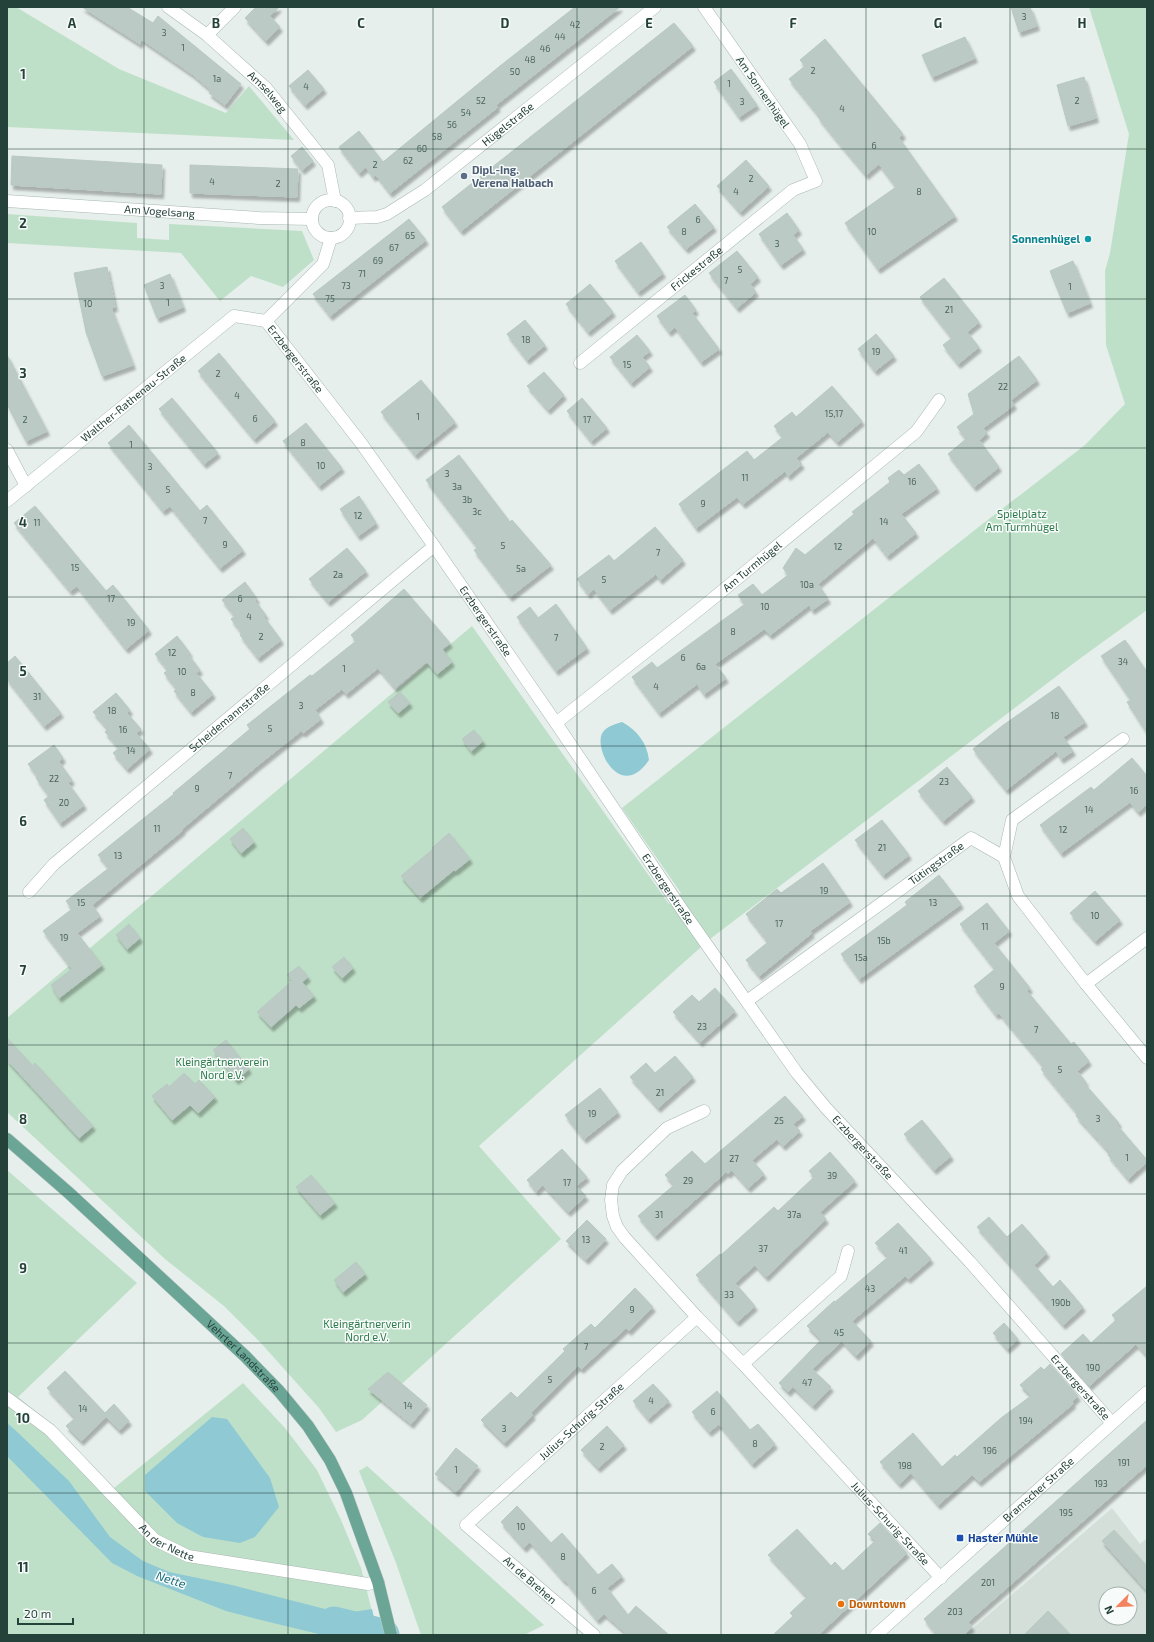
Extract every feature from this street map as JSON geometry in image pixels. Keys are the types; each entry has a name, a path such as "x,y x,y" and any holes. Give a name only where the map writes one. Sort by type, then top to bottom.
{"main road":[{"name":"Vehrter Landstraße","path":"7,1139 69,1193 231,1343 279,1391 308,1426 323,1447 335,1468 346,1493 378,1582 391,1635"}],"street":[{"name":"Amselweg","path":"168,7 207,35 266,88 328,165 335,201"},
{"path":"207,35 235,7"},
{"name":"Hügelstraße","path":"349,218 377,217 387,214 425,190 655,7"},
{"name":"Am Sonnenhügel","path":"704,7 800,144 816,182"},
{"name":"Frickestraße","path":"580,363 792,190 816,182"},
{"path":"329,200 344,205 347,209 349,218 346,230 342,234 331,238 320,234 316,230 312,219 315,208 319,204 329,200"},
{"name":"Am Vogelsang","path":"7,201 259,218 312,219"},
{"path":"266,321 323,264 331,238"},
{"name":"Walther-Rathenau-Straße","path":"7,501 234,316 266,321"},
{"name":"Erzbergerstraße","path":"266,321 361,443 434,546 556,723 682,911 748,1001 797,1073 826,1108 970,1262 1112,1423"},
{"name":"Am Turmhügel","path":"556,723 711,600 916,432 939,400"},
{"path":"7,450 26,486"},
{"name":"Scheidemannstraße","path":"29,892 54,864 434,546"},
{"path":"1123,739 1012,820 1004,857 1018,896 1086,984 1147,1058"},
{"name":"Tütingstraße","path":"748,1001 971,838 1004,857"},
{"path":"1086,984 1147,938"},
{"name":"Julius-Schurig-Straße","path":"704,1111 667,1128 622,1171 613,1185 611,1200 613,1216 617,1227 625,1238 697,1317 743,1364 941,1578"},
{"path":"743,1364 841,1276 848,1251"},
{"name":"Julius-Schurig-Straße","path":"466,1525 697,1317"},
{"name":"Bramscher Straße","path":"876,1635 1147,1392"},
{"name":"An der Nette","path":"7,1398 50,1430 156,1540 188,1556 368,1584 378,1582"},
{"name":"An de Brehen","path":"466,1525 594,1635"}],"shaded area":[{"path":"1112,1508 1140,1544 1147,1538 1147,1635 965,1635"}],"green space":[{"path":"7,7 16,7 119,69 226,113 249,86 294,140 7,127"},
{"path":"1089,7 1147,7 1147,610 1078,660 710,939 479,1146 561,1239 362,1420 336,1432 319,1408 260,1342 224,1306 165,1259 7,1112 7,1018 472,626 669,904 681,893 622,808 1085,445 1125,404 1106,345 1105,271 1110,253 1129,134"},
{"path":"7,214 137,223 137,238 169,240 169,224 302,231 314,260 283,287 251,276 220,301 181,253 7,243"},
{"path":"7,1170 137,1283 18,1397 55,1427 114,1488 243,1383 285,1428 317,1470 341,1520 361,1568 378,1635 7,1635"},
{"path":"367,1466 544,1625 524,1635 421,1635 396,1563 359,1471"}],"water":[{"path":"622,722 637,733 644,743 649,760 638,772 628,776 619,774 611,767 601,748 603,732 614,724"},
{"path":"212,1417 227,1419 270,1478 279,1507 255,1537 240,1543 203,1537 177,1523 145,1491 145,1475"},
{"path":"7,1423 69,1481 110,1537 143,1561 169,1572 232,1585 329,1610 353,1612 372,1609 378,1635 323,1635 226,1611 137,1576 112,1563 7,1456"}],"building":[{"path":"82,7 127,7 153,23 158,16 241,84 225,105 209,93 211,90 192,74 141,39 140,44"},
{"path":"256,7 279,7 270,16 280,27 266,41 245,18"},
{"path":"575,7 620,7 496,105 498,107 390,193 376,175 373,177 366,167 359,173 339,147 359,131 383,162 500,66"},
{"path":"1011,7 1030,7 1037,26 1019,32"},
{"path":"674,23 693,46 461,231 442,207"},
{"path":"965,37 975,58 932,77 922,55"},
{"path":"825,39 903,134 899,138 955,216 878,269 845,223 896,187 879,164 866,175 789,79 805,66 800,60"},
{"path":"731,69 757,105 739,117 714,82"},
{"path":"308,70 324,89 305,105 289,86"},
{"path":"1084,77 1096,118 1068,126 1057,85"},
{"path":"302,147 313,161 302,170 291,156"},
{"path":"12,156 162,165 161,194 11,185"},
{"path":"746,160 769,186 740,212 717,186"},
{"path":"190,165 298,169 297,197 190,193"},
{"path":"695,204 714,227 686,249 667,227"},
{"path":"787,213 799,230 793,235 803,249 781,265 759,234"},
{"path":"409,219 426,240 330,316 313,294"},
{"path":"641,242 663,273 638,292 615,261"},
{"path":"737,251 758,277 750,284 756,292 737,308 709,273"},
{"path":"1073,261 1090,303 1067,313 1050,271"},
{"path":"107,267 115,307 111,308 133,365 102,376 86,332 74,273"},
{"path":"170,274 183,307 157,318 144,285"},
{"path":"944,278 979,322 967,332 979,347 958,364 943,345 952,338 920,297"},
{"path":"590,284 613,312 588,332 566,304"},
{"path":"685,295 696,310 692,313 719,349 701,362 675,327 669,332 657,316"},
{"path":"525,320 545,345 527,360 507,334"},
{"path":"876,334 894,356 875,371 858,349"},
{"path":"637,335 650,351 642,357 650,367 631,383 610,357"},
{"path":"219,353 275,421 254,439 198,371"},
{"path":"7,355 47,431 26,441 7,404"},
{"path":"1019,356 1037,380 1011,400 1014,405 983,428 987,433 979,440 999,467 974,487 948,454 966,439 957,427 974,414 968,394"},
{"path":"544,372 564,395 548,410 527,386"},
{"path":"421,380 455,422 415,455 381,412"},
{"path":"832,386 862,421 837,442 828,432 796,458 802,464 788,476 785,471 743,504 737,497 696,528 679,504 747,451 754,460 783,437 774,426 792,412 796,417"},
{"path":"172,398 218,453 204,464 159,409"},
{"path":"582,398 607,428 591,441 567,411"},
{"path":"306,423 342,468 319,486 283,441"},
{"path":"129,425 200,511 207,505 243,550 220,568 170,506 163,511 108,443"},
{"path":"459,455 510,522 512,520 551,565 510,597 474,550 478,548 426,480"},
{"path":"919,464 937,488 901,514 916,533 887,556 873,538 818,584 828,599 812,610 809,605 770,635 764,629 715,664 726,678 704,694 697,684 659,713 632,677 652,662 657,668 745,604 738,595 753,584 762,595 788,575 783,568 796,548 805,555 854,514 852,512 890,482 888,478 899,470 904,475"},
{"path":"359,496 376,523 358,536 340,509"},
{"path":"35,506 106,591 113,585 149,630 126,649 77,586 70,591 14,523"},
{"path":"655,527 683,560 660,580 656,574 610,610 594,589 588,594 577,579 609,555 614,561"},
{"path":"347,548 366,571 328,602 309,579"},
{"path":"245,582 257,599 255,601 266,615 264,617 281,640 258,658 240,635 242,633 231,619 235,616 222,600"},
{"path":"404,589 450,643 442,649 452,662 437,674 427,662 395,688 378,668 346,694 342,689 315,710 321,719 303,733 301,731 257,766 182,829 183,830 92,905 100,916 77,933 102,965 59,998 51,985 72,969 43,931 72,909 66,901 109,868 98,855 174,794 173,793 250,729 247,725 356,641 351,635"},
{"path":"556,604 587,648 556,671 517,617 530,607 538,618"},
{"path":"177,636 190,653 188,654 200,670 196,673 213,694 191,712 174,691 177,689 164,673 168,670 155,654"},
{"path":"1125,640 1147,672 1147,733 1127,702 1131,700 1101,656"},
{"path":"15,656 61,713 44,726 7,679 7,663"},
{"path":"1059,686 1085,722 1063,737 1073,751 1061,759 1056,751 1006,790 973,749 1002,726"},
{"path":"400,692 410,703 398,713 388,702"},
{"path":"116,693 130,710 127,713 141,729 136,733 150,749 127,769 113,753 119,748 105,732 108,729 93,712"},
{"path":"474,730 483,741 471,751 462,739"},
{"path":"54,745 63,758 59,762 72,780 68,783 84,805 60,823 44,800 49,796 36,778 38,777 28,764"},
{"path":"1132,758 1147,776 1147,804 1138,812 1130,802 1061,853 1040,825 1091,787 1094,790"},
{"path":"947,767 972,797 943,821 918,791"},
{"path":"882,820 909,855 883,875 855,840"},
{"path":"243,828 254,842 241,853 230,839"},
{"path":"449,833 470,859 420,898 401,876 433,849 432,848"},
{"path":"823,863 850,902 810,931 812,933 759,976 746,960 768,942 746,914 777,889 781,893"},
{"path":"939,875 961,904 859,979 841,954 907,905 905,902"},
{"path":"1095,891 1120,920 1095,941 1070,913"},
{"path":"987,903 1009,931 994,943 1030,988 1027,991 1071,1044 1074,1042 1089,1061 1077,1071 1086,1082 1084,1083 1119,1123 1117,1125 1147,1160 1147,1162 1128,1179 1108,1155 1110,1153 1076,1116 1078,1114 1041,1069 1044,1067 999,1013 996,1015 974,986 995,969 960,924"},
{"path":"129,924 140,938 127,949 116,935"},
{"path":"344,957 353,968 342,978 332,967"},
{"path":"299,966 308,977 302,982 314,996 299,1008 296,1005 271,1027 257,1012 292,981 287,975"},
{"path":"715,988 735,1011 700,1042 673,1012 692,995 699,1002"},
{"path":"7,1038 33,1066 35,1063 93,1126 79,1138 7,1060"},
{"path":"226,1040 249,1069 236,1080 213,1050"},
{"path":"675,1056 693,1077 658,1108 630,1077 646,1063 655,1073"},
{"path":"184,1073 195,1084 199,1080 215,1097 198,1113 190,1105 172,1120 152,1096 167,1084 169,1087"},
{"path":"600,1088 618,1112 584,1139 565,1115"},
{"path":"785,1096 803,1116 793,1124 800,1131 783,1146 777,1139 752,1160 764,1174 748,1188 732,1170 728,1174 726,1172 655,1236 638,1216 674,1185 665,1175 692,1151 705,1164"},
{"path":"922,1120 951,1156 934,1170 904,1134"},
{"path":"562,1149 587,1177 576,1186 586,1196 568,1212 543,1185 536,1191 527,1180"},
{"path":"830,1152 855,1181 820,1212 826,1219 766,1277 755,1265 735,1283 755,1306 737,1322 696,1275 720,1254 721,1255 774,1207 778,1211 814,1177 809,1171"},
{"path":"311,1175 335,1203 320,1215 296,1187"},
{"path":"989,1217 1007,1237 1022,1224 1047,1253 1034,1265 1053,1287 1060,1280 1083,1307 1063,1325 977,1227"},
{"path":"587,1220 606,1239 586,1260 566,1241"},
{"path":"898,1223 931,1259 908,1279 905,1276 852,1321 871,1341 856,1356 842,1341 812,1369 831,1387 813,1406 793,1387 788,1392 779,1383 821,1340 807,1326 834,1301 835,1302 888,1257 875,1243"},
{"path":"356,1262 365,1274 343,1292 334,1280"},
{"path":"1147,1286 1147,1356 1136,1344 1089,1386 1061,1354 1083,1334 1091,1343 1116,1320 1112,1315"},
{"path":"635,1288 653,1307 629,1331 626,1328 581,1369 578,1366 531,1413 533,1415 504,1443 481,1420 511,1392 517,1398 565,1351 563,1349 591,1324 595,1328"},
{"path":"1004,1323 1018,1339 1007,1349 993,1333"},
{"path":"1050,1364 1078,1396 1072,1402 1073,1404 979,1482 972,1475 938,1505 911,1473 899,1484 880,1462 913,1433 942,1467 955,1455 957,1457 1001,1418 1031,1396 1020,1385 1041,1367 1044,1370"},
{"path":"65,1371 105,1413 114,1404 129,1421 119,1430 106,1417 81,1441 66,1426 75,1418 47,1388"},
{"path":"388,1372 427,1405 411,1424 368,1389"},
{"path":"653,1384 669,1401 648,1419 633,1401"},
{"path":"717,1391 750,1430 758,1424 775,1444 752,1464 719,1424 709,1432 692,1412"},
{"path":"1147,1420 1147,1465 968,1622 972,1627 963,1635 937,1635 924,1619"},
{"path":"607,1426 624,1445 598,1468 581,1450"},
{"path":"456,1448 478,1466 456,1492 435,1474"},
{"path":"517,1506 551,1543 562,1533 598,1575 612,1564 622,1576 607,1588 628,1615 636,1606 669,1635 628,1635 604,1614 597,1620 565,1580 564,1581 530,1542 524,1548 501,1522"},
{"path":"880,1523 907,1553 818,1635 773,1635 793,1616 790,1613 807,1597 768,1555 797,1529 831,1566 835,1562 843,1571 875,1541 868,1534"},
{"path":"1114,1530 1147,1566 1147,1591 1102,1541"},
{"path":"1048,1611 1071,1635 1024,1635"}],"waterway":[{"name":"Nette","path":"334,1623 383,1635"}],"place":[{"name":"Dipl.-Ing. Verena Halbach","path":"464,176"},
{"name":"Sonnenhügel","path":"1088,239"},
{"name":"Haster Mühle","path":"960,1538"},
{"name":"Downtown","path":"841,1604"}],"park label":[{"name":"Spielplatz Am Turmhügel","path":"1022,520"},
{"name":"Kleingärtnerverein Nord e.V.","path":"222,1068"},
{"name":"Kleingärtnerverin Nord e.V.","path":"367,1330"}]}
